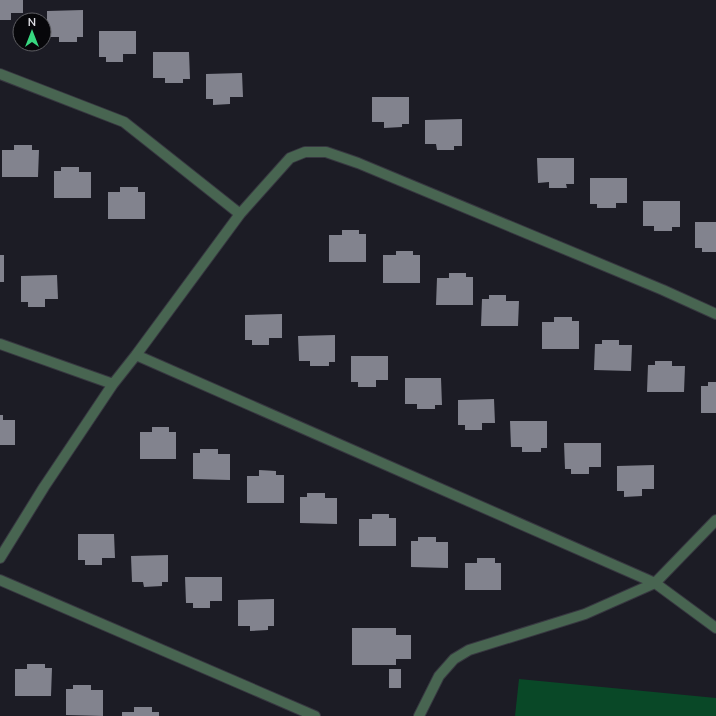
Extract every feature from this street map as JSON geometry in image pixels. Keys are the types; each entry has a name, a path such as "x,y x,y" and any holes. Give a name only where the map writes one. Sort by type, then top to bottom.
{"street":[{"path":"0,74 124,122 240,214"},
{"path":"0,558 44,487 113,384 240,214 290,158 305,152 326,152 366,166 663,290 716,314"},
{"path":"0,344 113,384"},
{"path":"136,355 655,583 716,628"},
{"path":"418,716 439,676 454,660 469,650 585,614 655,583 716,520"},
{"path":"0,580 315,716"}],"green space":[{"path":"519,679 716,698 716,716 515,716"}],"building":[{"path":"0,0 23,0 23,12 12,12 11,20 0,20"},
{"path":"83,10 83,37 77,37 77,42 59,42 59,37 52,37 52,12 47,11"},
{"path":"99,31 136,31 136,54 123,54 123,62 106,62 106,57 99,57"},
{"path":"153,52 189,52 190,79 183,79 183,83 165,83 165,78 153,78"},
{"path":"242,73 243,97 230,97 230,104 213,105 213,99 206,99 206,74"},
{"path":"372,97 409,97 409,124 402,124 402,127 384,128 384,122 372,122"},
{"path":"462,119 462,146 454,146 454,150 437,150 436,144 425,144 425,120"},
{"path":"14,145 32,145 32,150 39,150 38,177 2,177 2,150 14,150"},
{"path":"537,158 574,158 574,184 566,184 567,188 549,188 549,182 538,183"},
{"path":"61,167 79,167 79,172 91,172 91,198 54,198 54,171 61,171"},
{"path":"590,178 627,178 627,203 616,203 616,208 597,208 597,204 590,204"},
{"path":"120,187 138,187 138,192 145,192 145,219 108,219 108,192 120,192"},
{"path":"643,201 680,201 680,227 672,227 672,231 654,231 654,226 643,226"},
{"path":"695,222 716,222 716,252 702,252 702,248 695,248"},
{"path":"342,230 359,230 359,234 366,234 366,262 329,262 329,235 342,235"},
{"path":"396,251 413,251 413,255 420,255 420,283 383,283 383,255 396,255"},
{"path":"0,255 4,255 4,282 0,282"},
{"path":"449,273 466,273 466,277 473,277 473,305 436,305 437,278 449,278"},
{"path":"57,275 58,299 45,299 45,307 28,307 28,302 21,302 21,276"},
{"path":"489,295 506,295 506,301 519,301 518,326 481,326 482,299 489,299"},
{"path":"282,314 282,338 269,338 269,345 252,345 252,340 245,340 245,315"},
{"path":"554,317 572,317 572,321 579,321 579,349 542,349 542,322 554,322"},
{"path":"335,335 335,362 329,362 329,366 310,366 310,361 299,361 298,336"},
{"path":"602,340 619,340 619,345 632,345 631,371 594,370 595,344 602,344"},
{"path":"351,356 388,356 388,380 376,380 376,387 358,387 358,382 351,382"},
{"path":"655,361 672,361 672,366 685,366 684,392 647,392 648,365 655,365"},
{"path":"405,378 441,378 442,405 435,405 435,409 417,409 417,404 405,404"},
{"path":"708,382 716,382 716,413 701,413 701,386 708,386"},
{"path":"494,399 495,423 482,423 482,430 465,430 465,425 458,425 458,400"},
{"path":"0,415 3,415 3,420 15,420 15,445 0,445"},
{"path":"510,421 547,421 547,448 541,448 541,452 522,452 522,447 511,447"},
{"path":"152,427 169,427 169,432 176,432 176,459 140,459 140,432 152,432"},
{"path":"564,443 601,443 601,467 589,467 589,474 571,474 571,469 565,469"},
{"path":"200,449 218,449 218,454 230,454 230,480 193,479 193,453 200,453"},
{"path":"654,465 654,489 642,489 642,496 624,497 624,491 617,491 617,466"},
{"path":"259,470 276,471 276,475 284,475 284,503 247,503 247,476 259,476"},
{"path":"307,493 325,493 325,498 337,498 337,524 300,523 300,497 307,497"},
{"path":"372,514 389,514 389,518 396,518 396,546 359,546 359,519 372,519"},
{"path":"78,534 114,534 115,558 102,558 102,565 85,565 85,560 78,560"},
{"path":"418,537 436,537 436,542 448,542 448,568 411,567 411,541 418,541"},
{"path":"168,555 168,582 162,582 162,586 144,587 143,582 132,582 131,556"},
{"path":"477,558 495,558 495,563 501,563 501,590 465,590 465,563 477,563"},
{"path":"185,577 222,577 222,601 210,601 210,608 193,608 193,603 186,603"},
{"path":"274,599 274,626 268,626 268,630 250,631 250,626 238,626 238,600"},
{"path":"352,628 396,628 396,635 411,635 411,659 396,659 396,665 352,665"},
{"path":"27,664 45,664 45,668 52,668 51,696 15,696 15,669 27,669"},
{"path":"389,669 401,669 401,688 389,688"},
{"path":"73,685 91,685 91,690 103,690 103,716 66,715 66,689 73,689"},
{"path":"134,707 152,707 152,712 159,712 159,716 122,716 122,712 134,712"}]}
